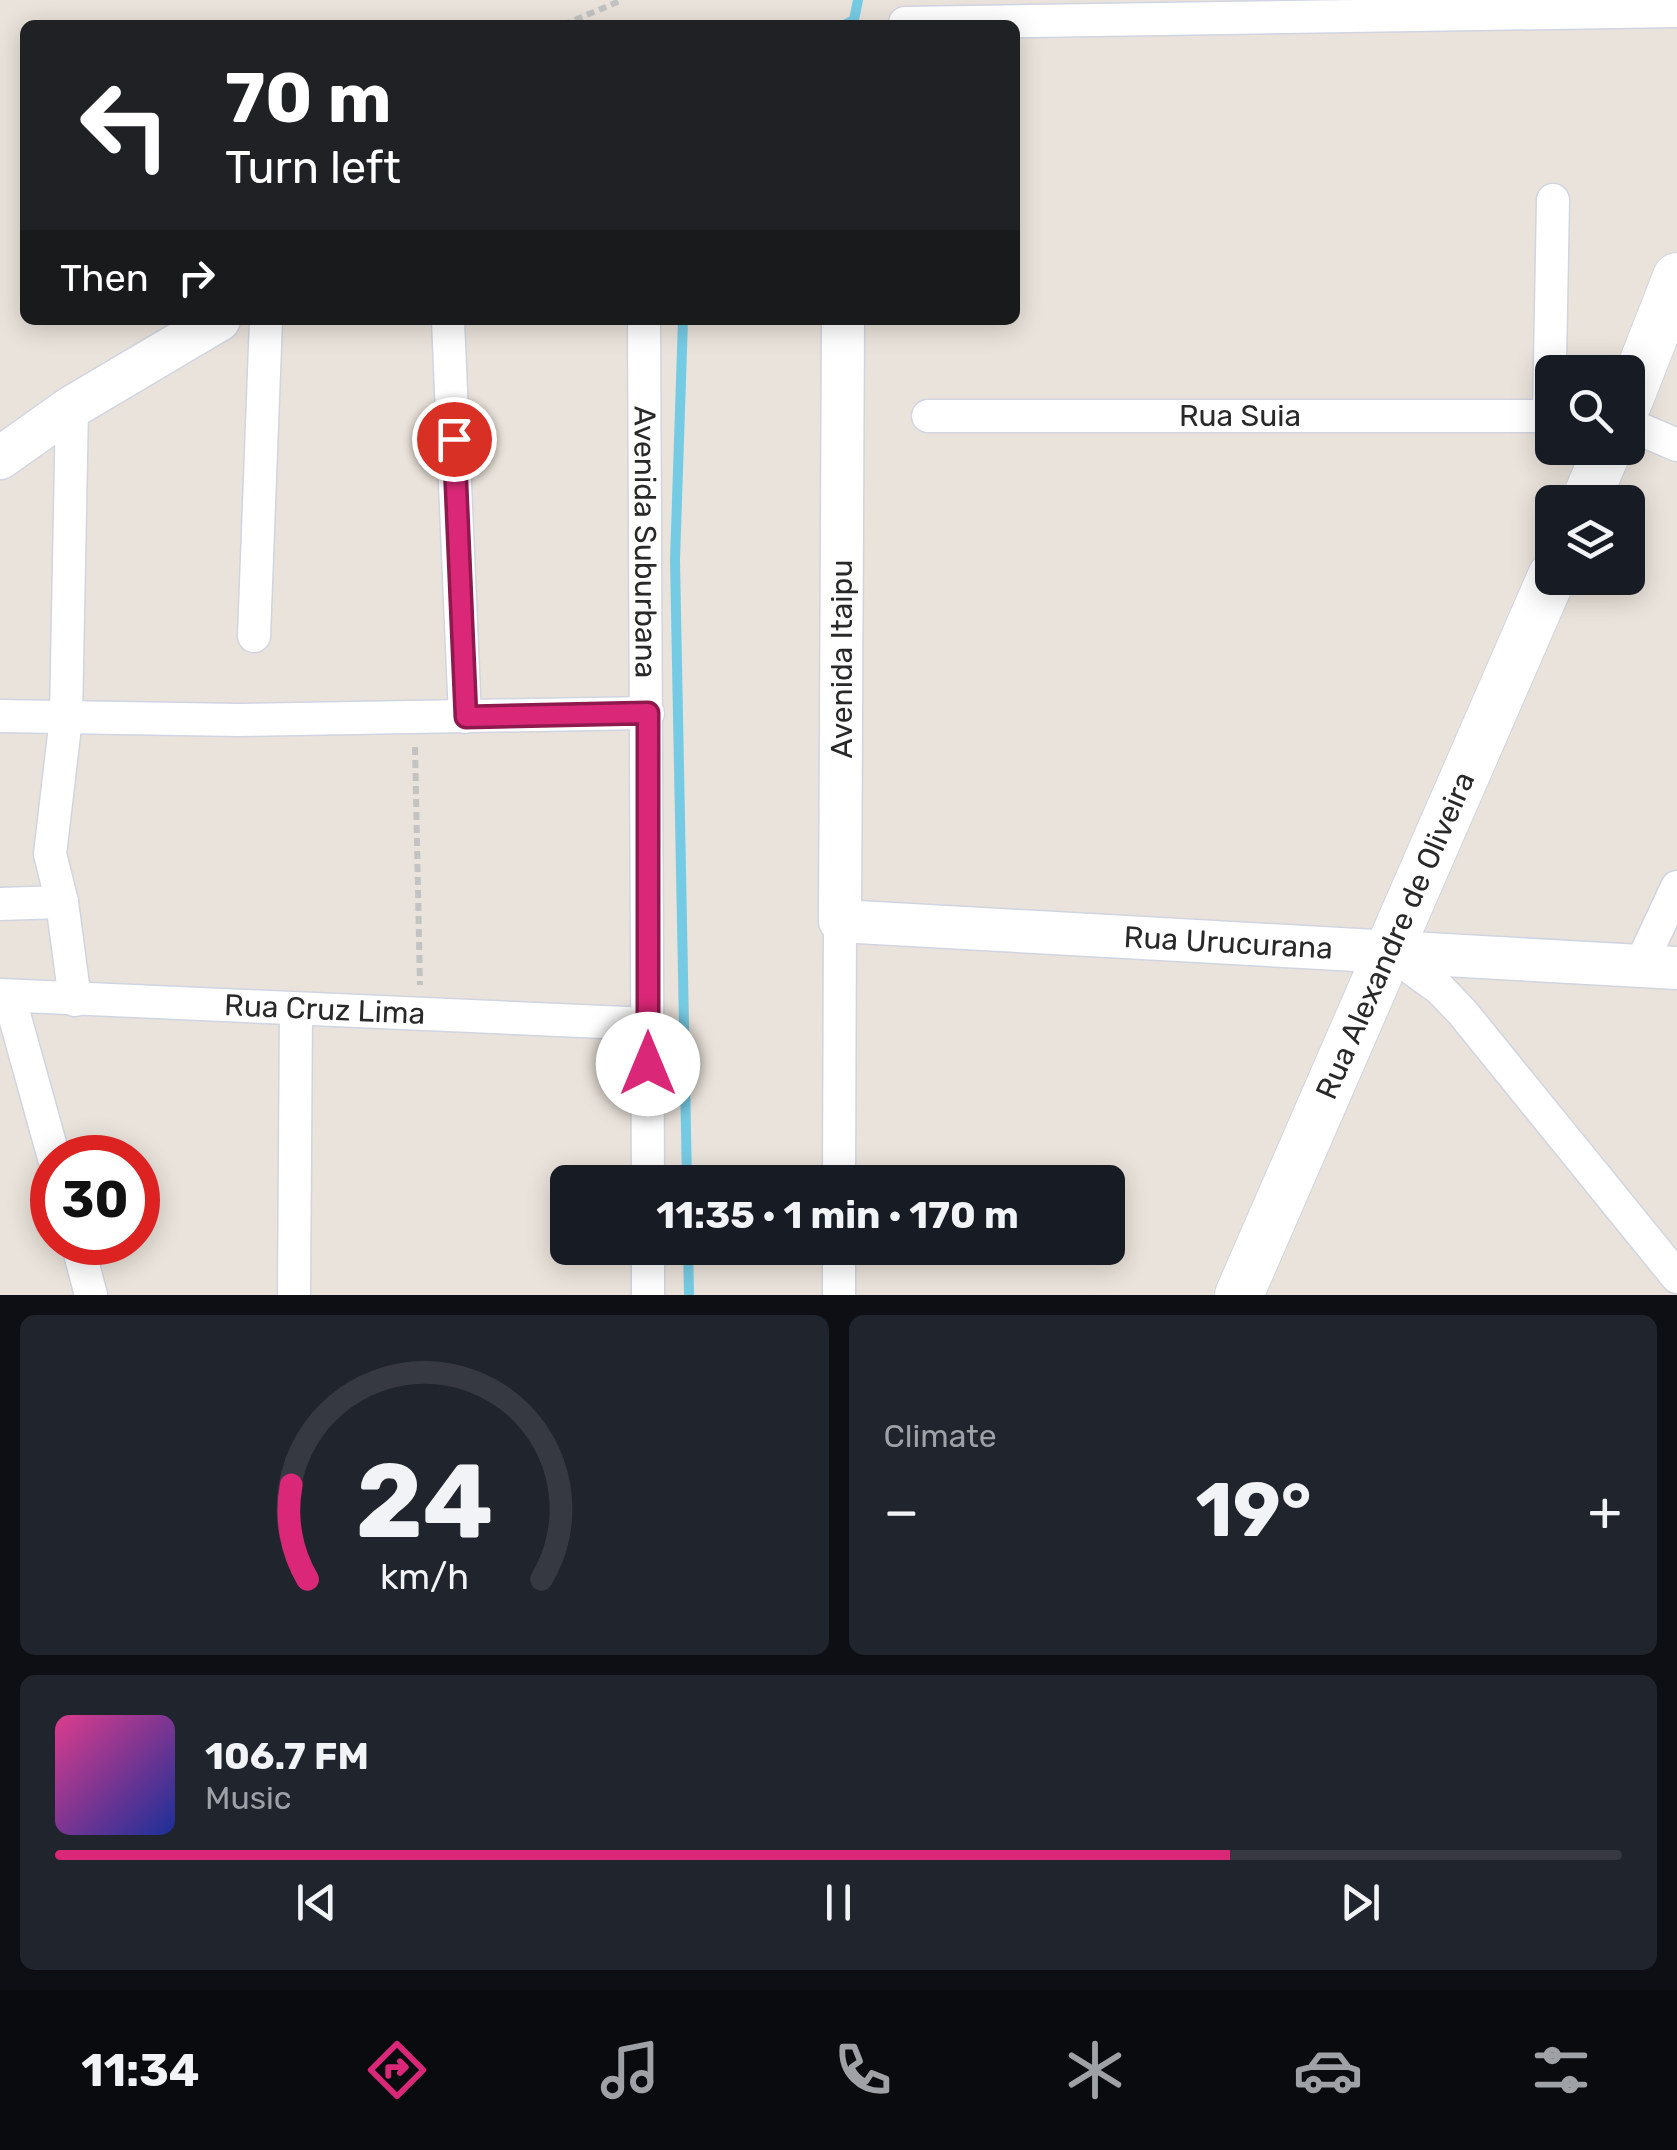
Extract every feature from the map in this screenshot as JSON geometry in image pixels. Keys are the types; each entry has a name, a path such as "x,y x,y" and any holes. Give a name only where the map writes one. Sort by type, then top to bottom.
{"main road":[{"path":"1645,359 1677,277"},
{"name":"Rua Alexandre de Oliveira","path":"1239,1295 1544,595"}],"street":[{"path":"1020,20 1545,7 1677,11"},
{"path":"1552,355 1553,200"},
{"path":"0,458 72,408 211,325"},
{"path":"254,636 266,325"},
{"path":"448,325 466,717"},
{"name":"Avenida Suburbana","path":"644,325 648,1165"},
{"name":"Avenida Itaipu","path":"840,921 843,325"},
{"path":"72,408 66,718 57,766 50,854 62,902 76,1000"},
{"name":"Rua Suia","path":"928,416 1535,416"},
{"path":"1645,431 1677,445"},
{"path":"0,716 414,718 648,713"},
{"path":"1658,967 1677,887"},
{"path":"0,904 62,902"},
{"path":"839,1165 840,921"},
{"name":"Rua Urucurana","path":"840,921 1658,967"},
{"path":"1389,952 1440,989 1462,1012 1677,1277"},
{"path":"5,996 47,1135"},
{"name":"Rua Cruz Lima","path":"5,996 648,1024"},
{"path":"294,1295 296,1011"},
{"path":"84,1265 92,1295"},
{"path":"648,1265 648,1295"},
{"path":"839,1265 839,1295"}],"path":[{"path":"575,20 622,0"},
{"path":"414,718 420,1016"}],"waterway":[{"path":"854,20 858,0"},
{"path":"683,325 675,560 687,1165"},
{"path":"688,1265 689,1295"}],"route":[{"path":"454,439 466,717 648,713 648,1064"}]}
